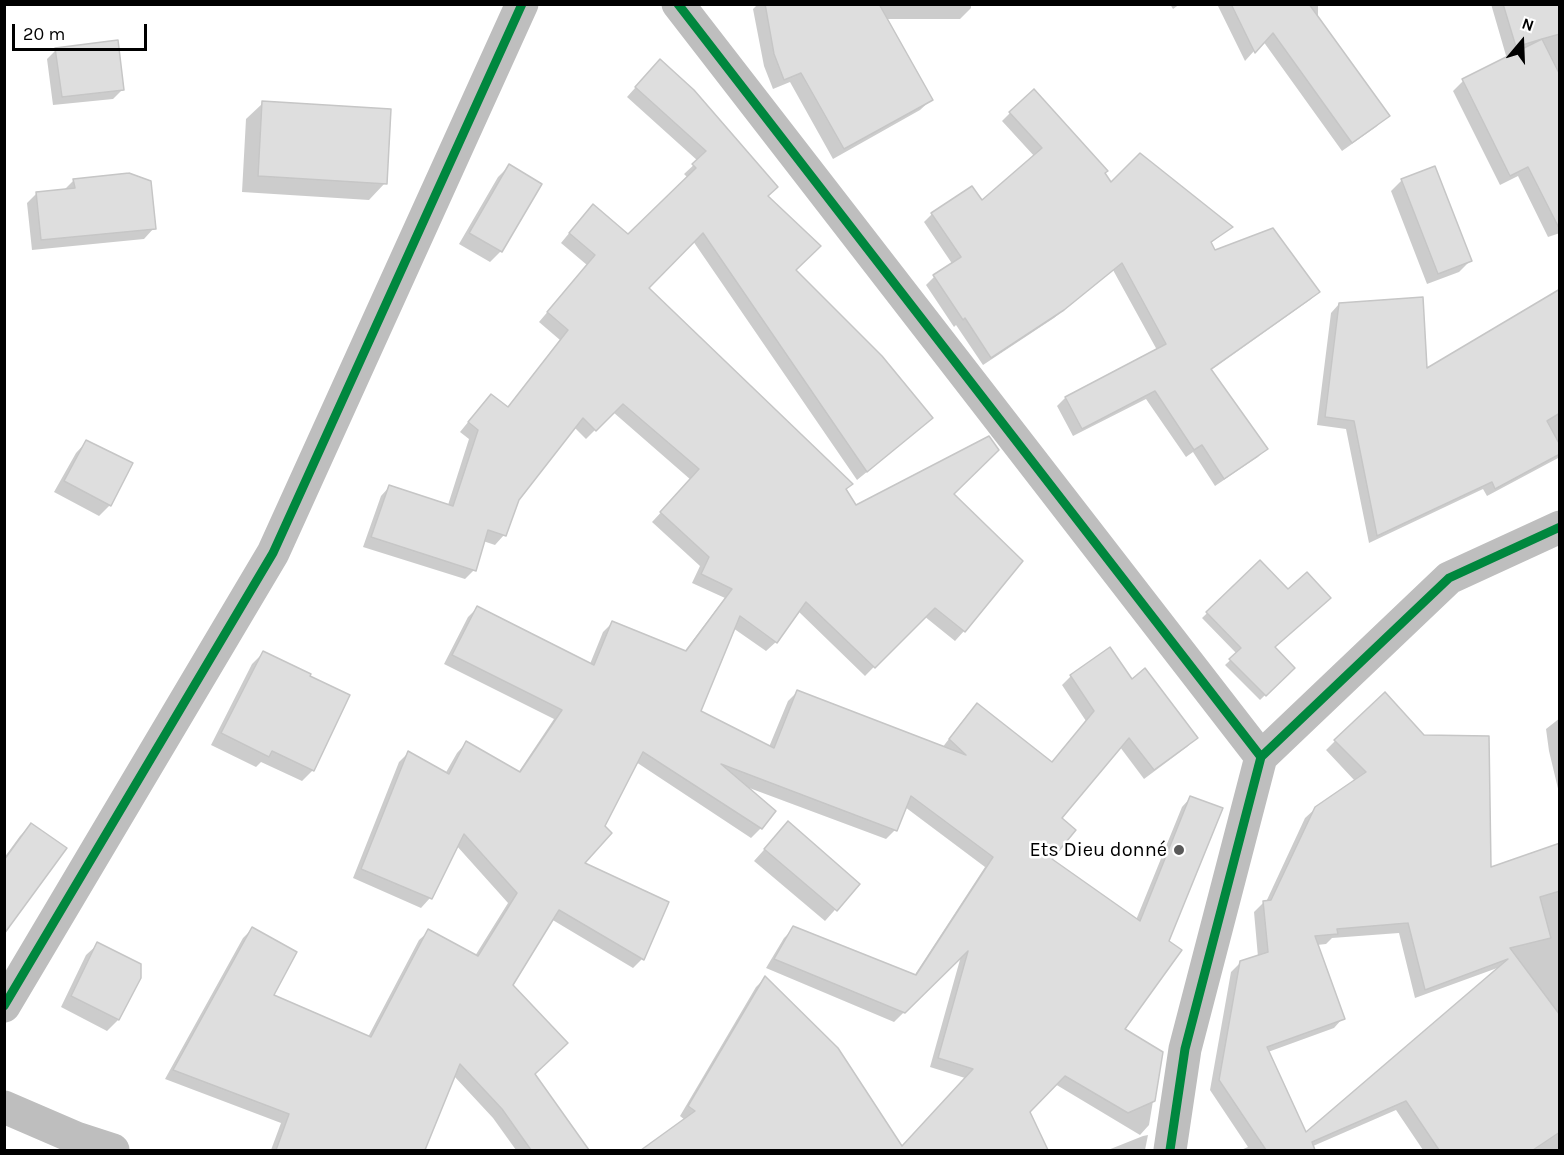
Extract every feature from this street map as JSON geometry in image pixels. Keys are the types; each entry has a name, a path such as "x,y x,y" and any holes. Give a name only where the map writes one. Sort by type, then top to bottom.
{"street":[{"path":"4,1006 273,553 522,4"},
{"path":"678,4 1261,757"},
{"path":"1170,1150 1185,1048 1261,757 1449,578 1560,527"},
{"path":"4,1107 76,1138 113,1150"}],"building":[{"path":"765,4 879,4 933,100 844,149 801,73 784,80 774,54"},
{"path":"1231,4 1309,4 1390,116 1352,143 1273,33 1255,53"},
{"path":"1503,4 1560,4 1560,34 1516,47"},
{"path":"1542,39 1560,75 1560,230 1528,167 1510,176 1462,79"},
{"path":"118,40 124,90 62,97 55,48"},
{"path":"660,59 694,90 778,187 768,196 821,246 796,270 882,356 933,418 867,472 703,233 649,288 853,484 846,489 856,505 989,436 999,450 954,494 1023,561 965,632 935,608 875,668 806,602 777,643 740,616 701,711 774,748 797,690 966,755 949,739 977,703 1052,762 1094,711 1070,675 1110,647 1132,679 1145,668 1198,738 1154,770 1129,738 1062,818 1076,830 1052,859 1140,921 1190,796 1223,808 1169,941 1182,950 1125,1029 1163,1052 1155,1101 1128,1113 1065,1076 1030,1112 1048,1150 641,1150 695,1111 688,1106 765,976 838,1048 902,1146 973,1069 938,1058 968,951 905,1013 774,959 793,926 916,975 993,857 911,796 897,831 721,764 776,811 762,829 643,752 605,826 612,833 585,863 669,902 644,960 559,910 513,985 568,1043 535,1074 589,1150 531,1150 502,1109 460,1064 425,1150 276,1150 289,1114 173,1070 252,927 297,952 274,995 371,1037 428,929 478,956 517,893 464,834 432,899 361,869 408,751 449,774 466,741 520,772 562,710 452,655 477,606 594,665 612,621 686,651 732,589 701,574 709,557 660,512 699,469 623,404 596,431 583,418 519,500 506,536 488,530 476,571 371,537 389,485 453,506 478,430 468,422 491,394 508,407 568,330 547,312 595,255 569,233 593,204 628,234 696,168 692,164 706,151 635,87"},
{"path":"1034,89 1108,171 1105,173 1111,182 1140,153 1233,227 1211,242 1215,250 1273,228 1320,292 1211,369 1268,449 1224,479 1202,445 1194,450 1155,391 1082,429 1065,397 1166,344 1122,263 1064,310 991,358 933,275 961,257 931,213 972,186 982,200 1042,148 1009,112"},
{"path":"262,101 391,109 387,184 258,176"},
{"path":"509,164 542,184 502,252 469,233"},
{"path":"1435,166 1472,261 1438,274 1401,179"},
{"path":"129,173 151,181 156,229 41,240 36,192 75,188 73,179"},
{"path":"1560,289 1560,413 1547,421 1560,445 1560,454 1495,489 1492,482 1377,536 1354,421 1325,417 1339,303 1423,297 1427,368"},
{"path":"86,440 133,463 111,506 64,481"},
{"path":"1260,560 1288,589 1307,572 1331,598 1275,647 1295,668 1266,696 1229,659 1241,648 1206,612"},
{"path":"263,651 350,695 314,771 272,751 269,757 221,733"},
{"path":"1385,692 1424,735 1489,736 1491,867 1560,843 1560,891 1540,897 1551,938 1510,948 1560,1015 1560,1132 1533,1150 1439,1150 1406,1101 1312,1142 1315,1150 1266,1150 1219,1080 1240,961 1268,952 1263,901 1271,900 1315,807 1366,772 1334,740","holes":["1408,923 1425,990 1508,959 1306,1132 1267,1047 1345,1019 1315,936 1338,934 1337,929"]},
{"path":"788,821 860,884 837,911 764,849"},
{"path":"31,823 67,848 4,934 4,860"},
{"path":"97,942 141,964 141,978 119,1020 71,996"}],"cycle path":[{"path":"4,1006 273,553 522,4"},
{"path":"678,4 1261,757"},
{"path":"1170,1150 1185,1049 1261,757 1449,578 1560,527"}],"place":[{"name":"Ets Dieu donné","path":"1179,850"}]}
